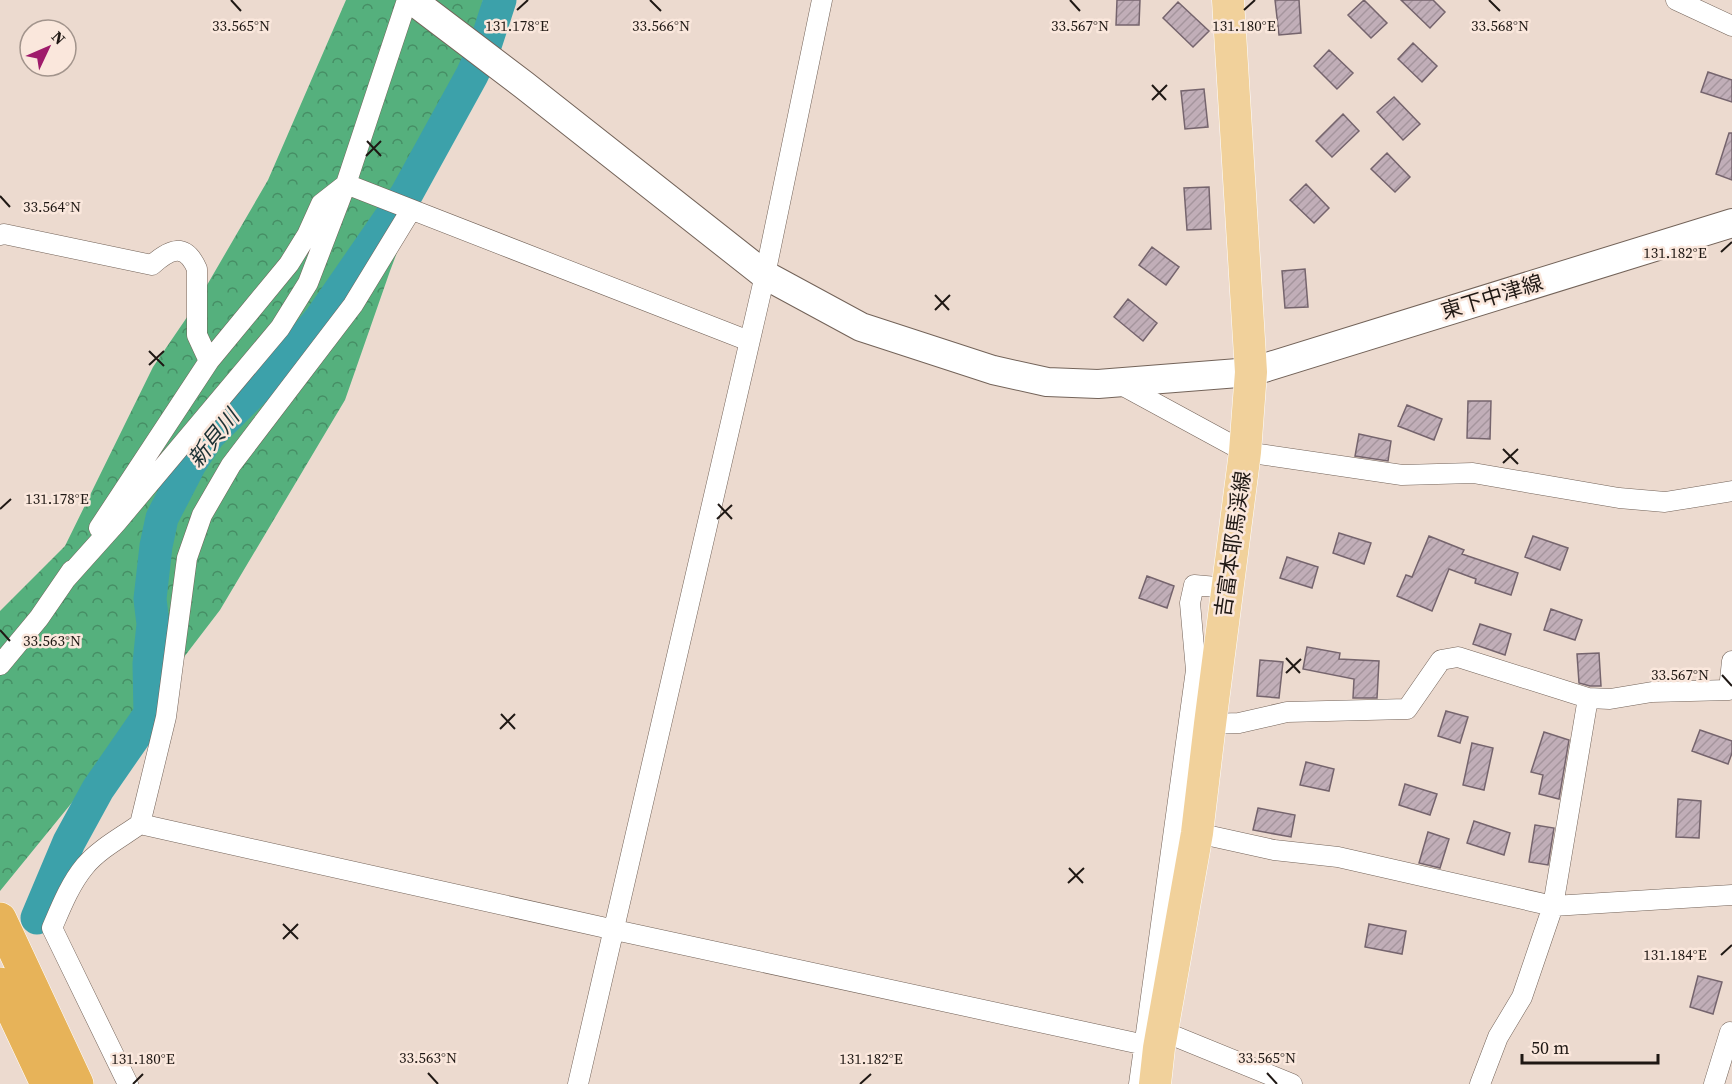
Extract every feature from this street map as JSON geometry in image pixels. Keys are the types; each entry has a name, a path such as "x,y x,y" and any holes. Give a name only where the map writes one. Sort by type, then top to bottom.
{"highway":[{"path":"0,919 77,1084"},
{"path":"0,984 47,1084"}],"main road":[{"name":"吉富本耶馬渓線","path":"1155,1084 1155,1042 1197,833 1210,724 1206,671 1228,588 1245,452 1251,372 1228,0"}],"street":[{"path":"65,580 117,522 280,328 308,283 346,184 407,0"},
{"name":"東下中津線","path":"412,0 765,275 861,327 993,370 1047,382 1098,384 1251,372 1732,223"},
{"path":"578,1084 765,275 822,0"},
{"path":"1676,0 1732,26"},
{"path":"346,184 748,341"},
{"path":"0,665 39,618 209,361 288,264 307,235 321,204 346,184"},
{"path":"128,1084 52,928 68,892 85,866 140,824 166,717 187,558 202,515 231,465 353,305 411,210"},
{"path":"0,235 152,265 165,253 175,250 184,252 193,259 197,269 197,335 209,361"},
{"path":"1118,383 1245,452 1402,475 1473,473 1619,498 1665,502 1732,491"},
{"path":"1210,724 1239,723 1287,712 1407,709 1441,660 1458,657 1588,698 1610,699 1652,692 1729,690 1732,661"},
{"path":"1140,1084 1155,1042 1206,671"},
{"path":"1480,1084 1498,1037 1522,997 1553,906 1588,698"},
{"path":"140,824 615,930 1155,1042 1292,1084"},
{"path":"1197,833 1274,850 1338,857 1553,906 1732,895"},
{"path":"1714,1084 1730,1032"}],"green space":[{"path":"346,0 483,0 465,72 390,271 345,400 220,610 83,789 0,891 0,611 65,546 153,367 196,304 268,180"}],"building":[{"path":"1117,0 1140,0 1139,25 1116,25"},
{"path":"1275,0 1299,0 1301,33 1279,35"},
{"path":"1364,0 1387,23 1371,38 1348,15"},
{"path":"1401,0 1433,0 1445,12 1430,28"},
{"path":"1178,2 1209,31 1193,47 1163,18"},
{"path":"1413,43 1437,66 1422,82 1398,59"},
{"path":"1329,50 1353,73 1337,89 1314,66"},
{"path":"1708,72 1732,80 1732,102 1701,92"},
{"path":"1204,89 1208,127 1185,129 1181,91"},
{"path":"1394,97 1420,124 1403,140 1377,112"},
{"path":"1343,114 1359,131 1332,157 1316,141"},
{"path":"1729,133 1732,133 1732,180 1716,174"},
{"path":"1387,153 1410,177 1395,192 1371,169"},
{"path":"1306,184 1329,208 1314,223 1290,200"},
{"path":"1209,187 1211,229 1187,230 1184,188"},
{"path":"1152,247 1179,267 1166,285 1139,265"},
{"path":"1305,269 1308,307 1285,308 1282,271"},
{"path":"1128,299 1157,323 1143,341 1114,317"},
{"path":"1468,401 1491,401 1490,439 1467,438"},
{"path":"1407,405 1442,419 1434,440 1398,426"},
{"path":"1359,434 1391,441 1388,461 1355,456"},
{"path":"1339,533 1371,543 1364,564 1333,553"},
{"path":"1429,536 1464,550 1462,554 1518,573 1511,595 1475,583 1476,579 1449,569 1432,611 1397,596 1406,575 1412,577"},
{"path":"1533,536 1568,548 1560,570 1525,557"},
{"path":"1287,557 1318,567 1312,588 1280,578"},
{"path":"1147,576 1174,586 1167,608 1139,598"},
{"path":"1551,609 1582,620 1575,640 1544,630"},
{"path":"1480,624 1511,634 1505,655 1473,644"},
{"path":"1307,647 1340,653 1339,659 1379,661 1377,698 1353,698 1354,679 1303,669"},
{"path":"1599,653 1601,686 1579,683 1577,654"},
{"path":"1260,660 1283,662 1279,698 1257,696"},
{"path":"1446,711 1468,717 1460,743 1438,736"},
{"path":"1700,730 1732,741 1732,753 1728,764 1692,751"},
{"path":"1544,732 1569,740 1559,799 1539,794 1543,775 1531,772"},
{"path":"1472,743 1493,748 1484,790 1463,785"},
{"path":"1306,762 1334,769 1329,791 1300,785"},
{"path":"1405,784 1437,794 1430,815 1399,805"},
{"path":"1678,799 1701,801 1699,838 1676,837"},
{"path":"1258,808 1295,815 1291,837 1253,830"},
{"path":"1474,821 1510,833 1504,855 1467,843"},
{"path":"1535,825 1554,828 1548,865 1529,862"},
{"path":"1428,832 1449,839 1440,868 1419,863"},
{"path":"1369,924 1406,931 1402,954 1365,947"},
{"path":"1698,976 1722,982 1713,1014 1690,1007"}],"waterway":[{"name":"新貝川","path":"37,918 69,842 98,789 150,714 149,664 153,624 150,599 156,546 162,518 190,464 209,435 293,352 321,318 406,195 472,75 484,49 500,0"}]}
